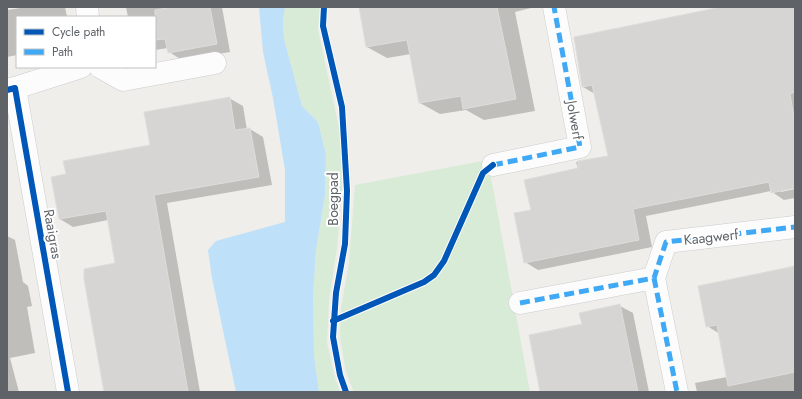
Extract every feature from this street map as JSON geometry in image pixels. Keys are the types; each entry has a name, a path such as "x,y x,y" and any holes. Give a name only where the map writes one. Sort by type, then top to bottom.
{"street":[{"name":"Jolwerf","path":"493,165 580,147 554,7"},
{"path":"102,68 123,80 215,63"},
{"name":"Raaigras","path":"68,392 11,89 78,68"},
{"name":"Kaagwerf","path":"677,392 654,278 666,242 795,228"},
{"path":"520,303 654,278"}],"green space":[{"path":"285,7 320,7 318,30 341,137 342,190 337,248 329,301 327,343 335,378 340,392 319,392 314,356 313,296 316,250 325,195 326,155 318,122 302,106 284,39 283,21"},
{"path":"488,160 530,392 354,392 346,372 340,337 341,308 349,263 355,185"}],"water":[{"path":"259,7 285,7 283,21 284,39 302,106 318,122 326,155 325,195 316,250 313,296 314,356 319,392 236,392 212,278 208,250 216,241 285,222 285,170 273,98 263,52"}],"building":[{"path":"172,7 210,7 217,44 168,53 165,39 156,40 155,10"},
{"path":"359,7 497,7 516,99 463,109 461,96 419,103 407,40 366,47"},
{"path":"721,7 795,7 795,92 790,94 795,123 795,188 771,193 769,182 633,209 639,240 524,263 514,213 531,210 524,180 578,168 578,161 608,156 592,85 582,87 574,37"},
{"path":"230,97 235,130 250,128 259,177 154,195 188,392 104,392 84,279 84,269 115,263 106,211 59,219 51,177 66,174 63,161 150,145 144,112"},
{"path":"795,266 795,372 728,386 717,325 706,327 698,286"},
{"path":"620,304 638,392 540,392 529,335 582,324 579,313"}],"marked path":[{"path":"493,165 580,147 554,7"},
{"path":"520,303 654,278 666,242 795,227"},
{"path":"654,278 677,392"}],"cycle path":[{"name":"Boegpad","path":"324,7 323,26 342,107 347,191 345,244 336,293 333,337 340,375 346,392"},
{"path":"7,90 15,88 68,392"},
{"path":"333,321 424,282 434,275 444,261 483,173 493,165"}]}
